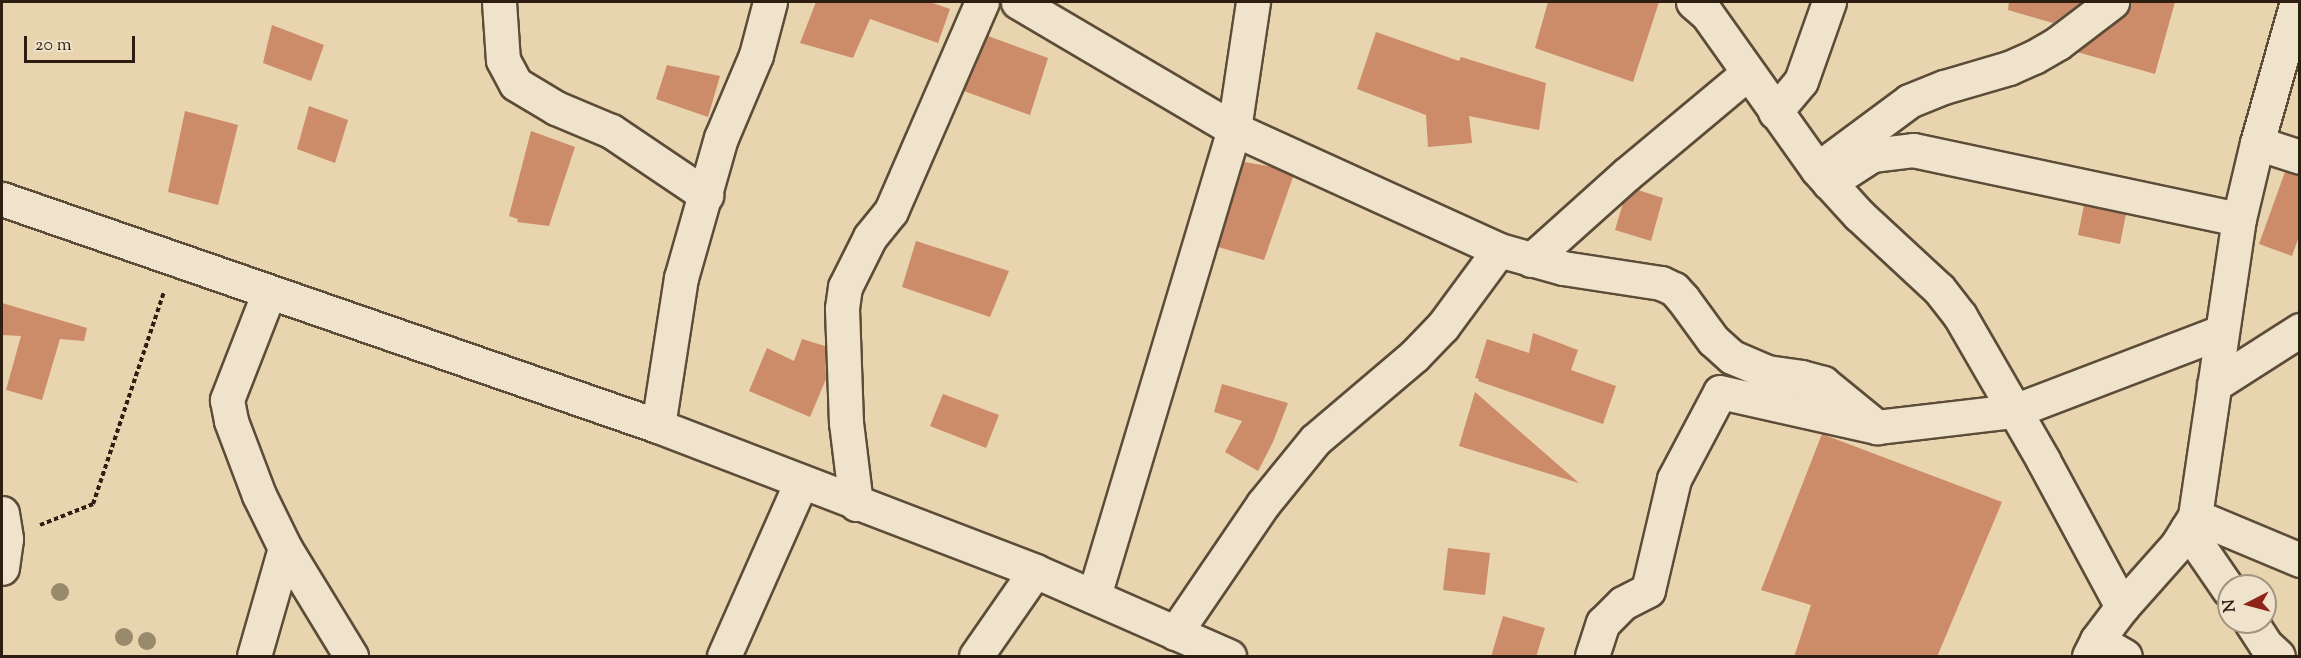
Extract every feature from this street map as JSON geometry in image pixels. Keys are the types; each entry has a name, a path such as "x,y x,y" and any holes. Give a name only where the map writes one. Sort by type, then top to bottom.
{"street":[{"path":"499,2 503,60 516,84 556,108 611,131 706,195"},
{"path":"658,426 681,278 722,138 756,55 770,2"},
{"path":"855,504 846,423 842,308 844,287 870,237 891,211 982,2"},
{"path":"1018,2 1234,129 1499,250 1563,268 1661,284 1674,290 1713,340 1732,357 1767,372 1802,377 1823,383 1877,427"},
{"path":"1094,597 1234,129 1253,2"},
{"path":"1693,2 1707,14 1823,176 1859,215 1939,289 1960,316 2043,460 2122,607"},
{"path":"1775,112 1801,81 1829,2"},
{"path":"1823,176 1909,101 1944,87 2009,68 2034,57 2058,43 2112,2"},
{"path":"2125,657 2093,648 2122,607 2177,545 2191,523 2239,219 2257,143 2298,2"},
{"path":"1532,260 1627,174 1748,73"},
{"path":"2257,143 2300,157"},
{"path":"1823,176 1872,155 1913,150 2239,219"},
{"path":"2,200 658,426 855,504 1035,571 1229,657"},
{"path":"1175,633 1263,504 1315,441 1414,356 1443,326 1499,250"},
{"path":"269,292 227,400 231,421 244,459 285,548 351,657"},
{"path":"2214,385 2300,330"},
{"path":"1592,657 1603,623 1623,603 1648,590 1674,479 1720,392 1877,427 2014,411 2221,332"},
{"path":"724,657 801,482"},
{"path":"2191,523 2300,561"},
{"path":"2191,523 2220,574"},
{"path":"254,657 285,548"},
{"path":"976,657 1035,571"}],"path":[{"path":"3,540 93,504 175,259"}],"building":[{"path":"816,2 930,2 950,9 938,43 870,19 853,58 800,43"},
{"path":"1548,2 1659,2 1633,82 1535,48"},
{"path":"2009,2 2082,2 2053,23 2008,10"},
{"path":"2130,2 2175,2 2155,74 2077,52 2123,17 2129,10"},
{"path":"272,25 324,45 311,81 263,63"},
{"path":"1376,32 1459,61 1461,57 1546,83 1539,130 1469,116 1472,143 1428,147 1426,115 1357,89"},
{"path":"988,36 1048,58 1030,115 964,91"},
{"path":"667,65 720,76 708,117 656,99"},
{"path":"309,106 348,120 335,163 297,149"},
{"path":"185,111 238,125 218,205 168,192"},
{"path":"531,131 575,147 549,226 517,222 518,219 509,216"},
{"path":"1244,162 1273,167 1293,177 1264,260 1218,247"},
{"path":"2285,172 2300,175 2300,234 2292,256 2259,244"},
{"path":"1638,190 1663,198 1651,241 1615,230 1623,203"},
{"path":"2084,205 2126,214 2120,244 2078,235"},
{"path":"916,241 1009,271 990,317 902,287"},
{"path":"2,303 87,328 84,341 60,339 42,400 6,390 21,336 2,335"},
{"path":"1533,333 1578,350 1571,370 1616,386 1603,424 1478,381 1479,379 1475,378 1487,339 1529,353"},
{"path":"802,339 825,346 826,379 810,417 749,391 767,348 794,361"},
{"path":"1222,384 1288,403 1273,442 1258,471 1225,452 1242,421 1214,412"},
{"path":"1475,392 1579,483 1459,446"},
{"path":"943,394 999,415 986,448 930,426"},
{"path":"1822,434 2002,502 1937,657 1794,657 1811,605 1761,590"},
{"path":"1448,548 1490,553 1485,595 1443,590"},
{"path":"1503,616 1545,628 1536,657 1491,657"}]}
